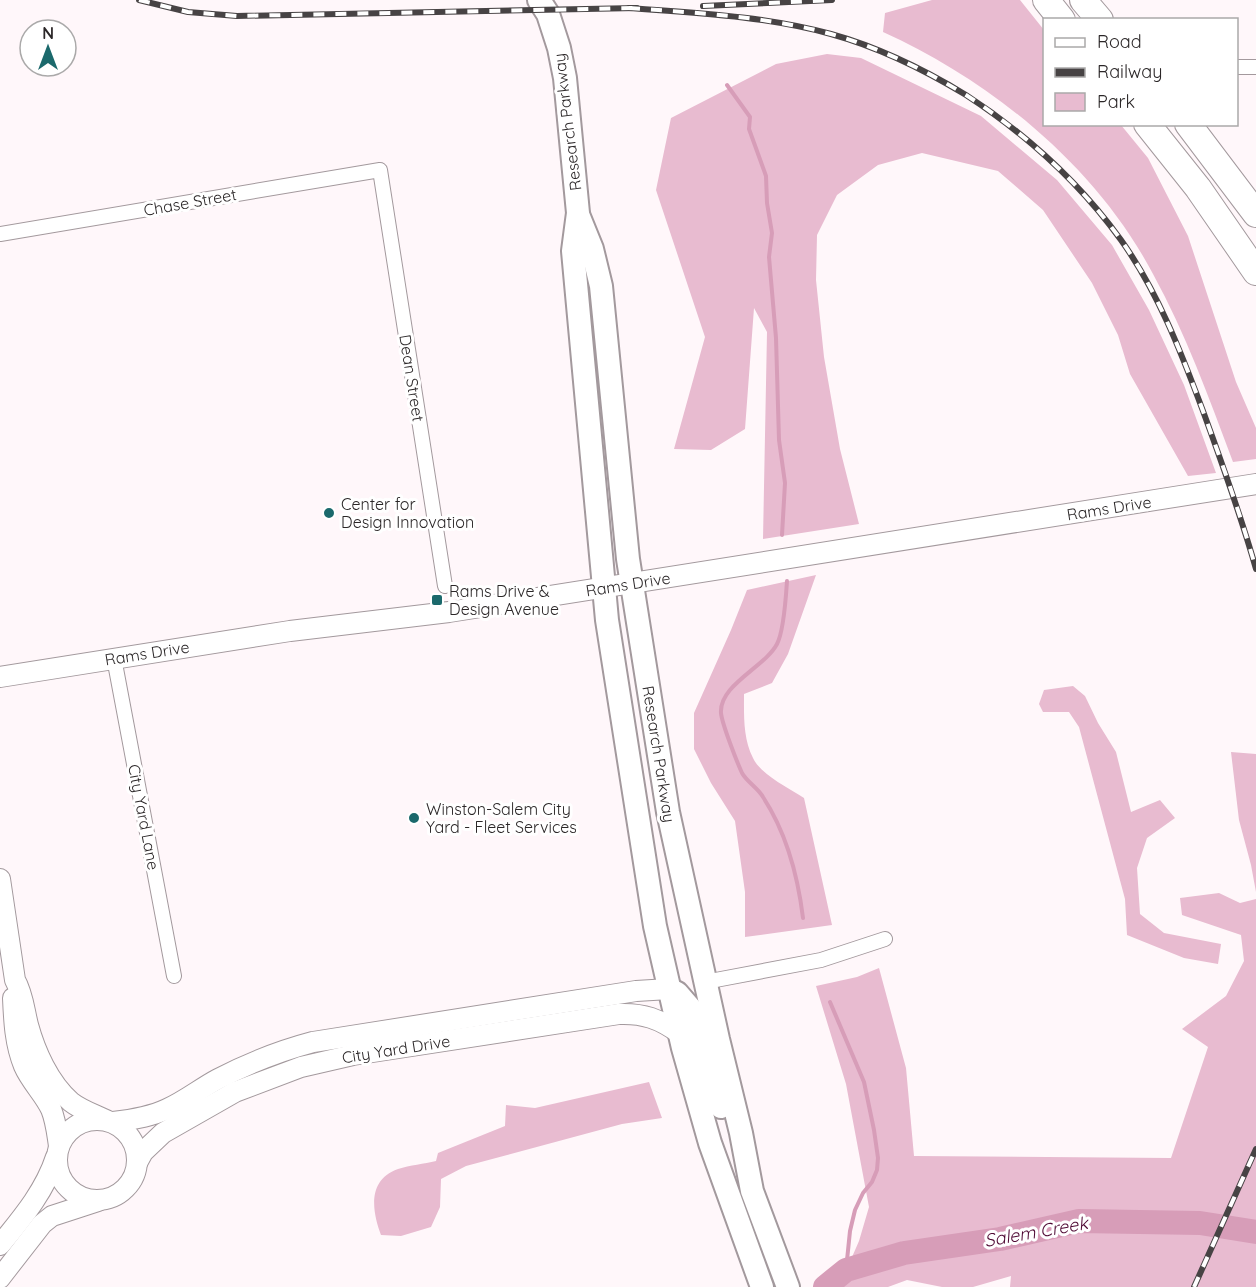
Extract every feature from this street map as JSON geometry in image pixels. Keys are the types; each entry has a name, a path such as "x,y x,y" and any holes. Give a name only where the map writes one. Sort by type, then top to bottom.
{"highway":[{"path":"1046,0 1060,18"},
{"path":"1083,0 1098,18"},
{"path":"1101,0 1110,18"},
{"path":"1149,126 1227,227 1256,272"},
{"path":"1190,126 1256,214"}],"main road":[{"name":"Research Parkway","path":"539,0 548,14 559,48 565,78 578,213 573,251 607,620 653,914 679,1033 710,1143 762,1287"},
{"name":"Research Parkway","path":"578,213 592,249 601,286 628,559 668,812 741,1133 752,1191 788,1287"},
{"name":"Rams Drive","path":"0,676 290,631 450,612 1256,484"},
{"path":"0,879 15,980 13,1016 20,1054 31,1079 51,1110 57,1127 57,1168 61,1179 77,1196 99,1201"},
{"path":"0,1278 42,1224 52,1216 121,1193 135,1175 137,1163 136,1150 130,1137 111,1122 73,1103 54,1081 36,1048 22,991 15,980"},
{"name":"City Yard Drive","path":"111,1122 143,1117 167,1109 256,1060 284,1049 313,1042 636,991 669,989"},
{"path":"669,989 678,993 690,1008 715,1090 752,1191"},
{"name":"City Yard Drive","path":"137,1163 143,1152 163,1133 235,1092 321,1062 619,1014 651,1017 679,1033"},
{"path":"0,1245 42,1190 51,1174 64,1135 73,1127 90,1120 111,1122"}],"street":[{"path":"1238,67 1256,67"},
{"name":"Chase Street","path":"0,234 380,170"},
{"name":"Dean Street","path":"380,170 445,586"},
{"name":"City Yard Lane","path":"114,658 174,976"},
{"path":"705,982 821,960 885,939"}],"green space":[{"path":"932,0 1020,0 1043,29 1043,126 1122,126 1148,158 1188,236 1236,382 1256,428 1256,459 1233,462 1196,366 1165,297 1130,235 1102,198 1072,163 1002,102 924,52 883,32 885,13"},
{"path":"827,54 861,58 981,116 1057,180 1112,245 1149,310 1184,385 1216,473 1188,476 1130,374 1118,335 1092,283 1043,210 998,171 922,153 878,165 837,195 817,235 816,280 824,357 840,449 859,524 763,539 767,332 754,308 745,429 711,450 674,449 705,337 656,190 671,118 776,64"},
{"path":"816,575 788,654 772,683 744,694 744,719 747,743 757,764 776,781 804,798 832,925 745,937 745,892 735,821 711,783 694,749 694,713 747,590"},
{"path":"1073,686 1085,696 1116,752 1131,812 1160,800 1175,818 1147,838 1137,868 1140,914 1164,933 1221,944 1218,964 1184,958 1127,935 1125,899 1079,727 1069,712 1043,712 1039,704 1044,690"},
{"path":"1231,752 1256,754 1256,892 1239,820"},
{"path":"1219,893 1240,903 1256,899 1256,1287 1010,1287 1011,1276 973,1287 942,1287 907,1280 888,1287 839,1287 859,1241 869,1207 846,1084 816,986 857,977 879,968 906,1068 914,1156 1171,1158 1208,1047 1182,1029 1226,996 1244,961 1241,935 1182,915 1180,898"},
{"path":"649,1082 662,1118 622,1124 466,1166 441,1179 440,1207 431,1227 401,1236 381,1235 374,1197 381,1181 398,1169 436,1161 438,1153 505,1126 506,1105 535,1108"}],"waterway":[{"path":"727,85 750,117 749,129 766,176 767,203 772,233 769,257 776,338 779,440 785,483 782,535"},
{"path":"787,581 783,622 777,644 763,661 727,694 722,703 721,713 742,773 763,797 778,825 794,871 803,918"},
{"path":"830,1002 864,1082 878,1158 877,1170 872,1182 863,1193 855,1210 850,1231 846,1270"},
{"name":"Salem Creek","path":"825,1287 846,1270 904,1253 1000,1239 1079,1221 1200,1223 1256,1232"}],"railway":[{"path":"139,0 188,12 237,16 637,8"},
{"path":"703,6 832,0"},
{"path":"629,8 731,16 781,23 831,34 884,52 966,95 1010,126 1050,160 1088,198 1121,240 1157,301 1203,411 1238,509 1256,569"},
{"path":"1194,1287 1256,1149"}],"place":[{"name":"Center for Design Innovation","path":"329,513"},
{"name":"Rams Drive & Design Avenue","path":"437,600"},
{"name":"Winston-Salem City Yard - Fleet Services","path":"414,818"}]}
